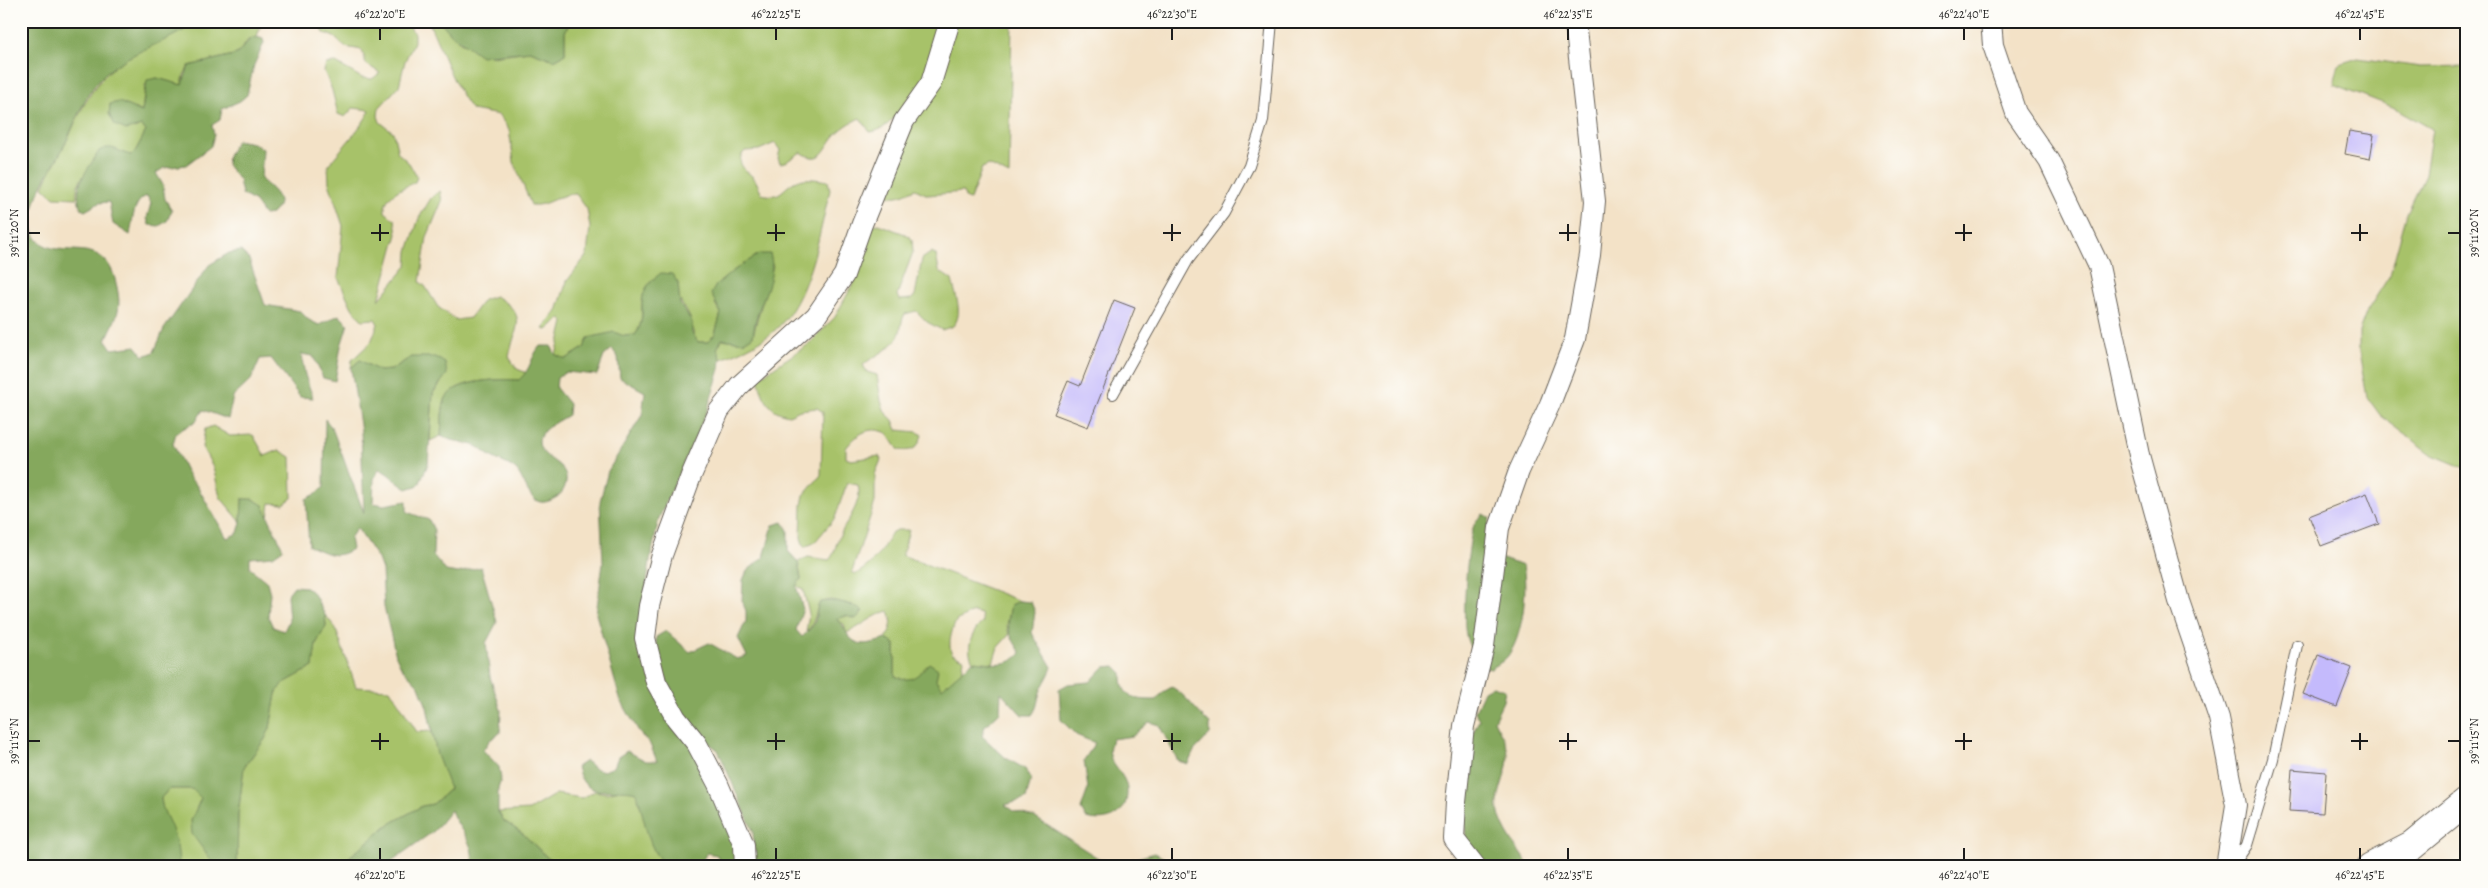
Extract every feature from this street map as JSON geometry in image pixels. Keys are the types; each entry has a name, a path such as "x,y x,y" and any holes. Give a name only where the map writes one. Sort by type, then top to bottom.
{"street":[{"path":"745,867 744,845 718,784 697,744 676,718 656,682 646,638 649,606 665,546 691,476 719,411 739,386 816,316 844,275 862,224 904,121 931,83 950,21"},
{"path":"1476,867 1454,839 1456,802 1464,726 1484,646 1499,528 1519,471 1550,404 1575,340 1590,255 1595,201 1576,31 1572,21"},
{"path":"1991,21 1993,45 2016,114 2049,161 2099,266 2138,455 2179,601 2219,718 2236,805 2226,867"},
{"path":"2371,867 2412,846 2467,801"}],"lane":[{"path":"1113,394 1188,260 1224,214 1249,166 1263,121 1272,21"},
{"path":"2232,867 2247,845 2273,759 2297,645"}],"green space":[{"path":"21,21 197,21 175,35 128,58 98,81 86,99 63,148 43,184 34,206 32,228 37,239 46,246 56,249 90,252 100,256 109,265 115,279 119,297 118,311 106,340 112,349 136,346 144,356 154,352 164,329 209,265 229,253 241,251 249,259 265,305 300,311 309,320 319,325 339,315 348,324 341,346 335,381 323,378 313,356 301,354 305,375 313,398 300,397 271,358 260,359 251,380 233,397 228,419 203,410 196,421 176,433 173,444 189,477 197,486 227,538 238,533 241,522 242,499 253,499 263,505 283,549 273,556 250,558 250,568 267,582 270,593 268,616 273,627 284,631 289,620 287,595 294,586 306,587 314,594 325,615 326,626 316,644 313,667 282,684 276,694 270,728 265,739 244,767 238,815 237,867 216,867 192,834 191,821 201,798 192,789 169,789 161,798 176,840 179,867 21,867"},
{"path":"197,21 262,21 257,37 249,39 237,54 189,66 184,75 182,85 157,78 145,85 142,112 135,108 134,129 142,126 146,131 136,150 131,155 103,163 87,173 77,188 77,198 54,197 43,187 82,109 96,86 115,66 127,58 180,32"},
{"path":"318,21 407,21 414,34 414,42 405,61 399,86 379,108 378,116 380,122 393,132 398,153 409,163 417,177 415,182 390,197 385,206 385,212 395,220 397,234 379,300 407,266 408,251 419,218 431,198 440,191 442,201 427,237 420,282 425,286 438,307 456,320 470,318 483,300 495,296 513,309 516,316 516,329 509,357 517,369 527,373 519,380 480,382 459,387 451,392 443,406 441,436 430,441 433,393 441,383 411,357 391,370 379,371 360,360 351,368 352,360 371,342 378,324 375,319 362,320 352,308 338,278 343,226 329,183 328,165 357,130 370,110 353,108 345,117 338,114 332,90 324,71 326,64 336,63 362,78 372,79 380,73 366,64 362,50 345,47 334,37 324,33"},
{"path":"428,21 440,21 460,42 492,56 530,51 554,60 565,54 565,32 570,21 1012,21 1009,175 989,165 982,168 970,200 966,199 963,192 928,195 915,189 897,196 886,194 891,171 920,108 937,93 936,84 914,93 895,117 878,130 870,132 860,118 849,124 836,134 818,157 808,156 801,152 786,162 780,163 778,158 780,150 775,143 759,150 745,151 740,159 742,165 754,179 762,194 775,195 797,181 807,179 828,181 830,190 808,277 793,309 777,329 746,349 721,359 717,349 722,339 744,342 753,336 773,265 759,254 733,271 715,304 721,313 715,334 708,342 698,342 694,336 691,320 680,300 678,283 653,279 644,294 641,321 635,335 624,336 614,333 588,338 584,348 566,359 556,355 564,322 561,318 547,330 543,329 557,311 567,281 587,255 590,227 587,209 576,194 570,194 543,204 531,205 514,162 509,130 499,115 472,110 458,89"},
{"path":"440,21 570,21 565,32 565,54 554,60 530,51 481,56 451,34"},
{"path":"257,37 263,39 264,43 254,65 247,95 240,101 222,109 220,120 212,125 214,135 211,146 186,165 164,168 156,173 163,185 165,199 172,210 167,221 159,226 149,225 147,218 151,203 147,196 136,207 130,235 113,224 109,202 99,203 85,211 81,209 78,192 82,178 99,151 112,148 131,155 136,150 146,131 142,126 126,130 115,125 109,114 110,104 119,102 142,112 147,80 157,78 182,85 189,66 237,54 250,39"},
{"path":"2358,58 2420,67 2467,66 2467,469 2433,455 2380,415 2367,397 2359,353 2359,332 2367,311 2390,275 2407,213 2425,175 2432,129 2395,108 2334,84 2339,64"},
{"path":"237,140 253,143 263,149 261,179 274,191 279,199 277,209 272,214 264,215 255,202 242,194 239,180 227,165 228,155"},
{"path":"878,224 905,234 912,239 913,252 897,295 899,300 912,299 915,295 922,259 932,252 936,255 939,271 952,280 958,304 958,316 953,326 942,330 927,322 916,311 905,314 895,342 863,365 867,372 877,375 881,401 885,412 893,420 897,430 918,432 922,435 919,444 911,450 899,450 887,433 875,430 859,435 846,448 846,458 851,460 879,456 881,460 875,474 875,502 852,572 856,574 873,561 892,532 909,530 902,555 1020,601 1011,605 1007,625 1009,635 998,647 993,663 973,661 971,656 971,640 983,622 981,614 973,612 956,621 950,646 952,654 964,659 962,671 942,689 936,680 905,680 895,676 895,644 886,639 891,625 889,611 877,615 846,633 844,624 835,619 846,616 853,605 831,600 820,602 812,625 806,632 809,614 803,589 796,586 801,579 798,562 808,557 829,560 856,504 859,491 858,485 847,483 835,518 814,543 804,547 801,538 802,505 804,495 821,475 823,412 817,408 800,410 789,415 776,410 771,407 764,397 758,378 809,344 835,317 853,284 862,261 866,235 873,225"},
{"path":"759,254 770,254 772,270 771,278 756,318 753,336 744,342 722,339 717,349 721,359 720,369 707,411 659,518 650,561 638,642 702,762 736,842 735,863 732,867 722,867 717,855 707,853 701,862 679,861 670,867 662,862 656,854 636,792 593,789 587,786 581,778 577,767 586,761 594,768 604,771 614,767 618,757 627,751 646,761 657,761 649,742 641,735 620,699 596,614 603,563 600,501 608,471 642,415 645,392 620,378 618,357 612,349 604,356 597,375 566,372 557,378 556,388 569,404 568,415 546,429 542,433 539,442 543,452 561,467 566,477 566,483 563,491 557,497 541,502 531,496 517,471 511,466 476,446 441,436 442,411 446,398 459,387 480,382 519,380 540,346 551,346 556,355 566,359 584,348 588,338 614,332 624,336 635,335 642,319 645,290 661,273 672,274 678,283 680,304 692,322 692,333 698,342 708,342 715,334 721,313 711,294 716,285"},
{"path":"411,357 435,357 445,363 447,374 433,393 428,464 419,485 407,489 379,469 374,479 373,503 384,505 407,501 407,512 429,520 434,530 433,555 446,571 458,573 481,567 497,622 486,643 490,677 501,710 500,733 490,740 483,750 499,767 501,779 498,789 498,812 504,821 523,834 557,867 471,867 472,851 451,810 434,831 383,867 330,867 348,858 388,825 422,806 433,804 450,789 437,755 427,707 419,686 401,667 396,656 384,607 382,570 378,559 357,528 350,538 352,549 341,554 326,553 309,546 306,499 324,487 325,419 332,428 364,513 361,431 351,368 360,360 379,371 391,370"},
{"path":"213,426 230,436 253,435 265,456 279,450 291,457 292,498 284,504 270,503 268,517 258,503 242,499 241,522 220,497 213,467 202,447 205,429"},
{"path":"1483,514 1490,518 1485,539 1485,549 1498,557 1523,566 1525,587 1523,613 1517,638 1507,657 1491,669 1481,667 1468,643 1465,626 1466,578 1472,531 1475,523"},
{"path":"783,522 788,530 788,551 798,562 801,579 796,586 803,609 796,630 802,637 811,628 820,602 837,601 853,606 863,611 856,619 846,616 836,619 856,642 866,644 886,639 895,644 895,676 901,678 910,679 914,677 929,663 938,669 936,680 942,688 973,661 1005,663 1011,661 1021,653 1009,630 1011,605 1020,601 1031,602 1035,612 1032,633 1052,667 1051,671 1041,689 1032,715 1022,715 1001,692 1000,712 985,726 982,736 1006,758 1025,769 1031,779 1026,799 1005,805 1013,811 1034,817 1101,860 1123,862 1155,853 1164,858 1172,867 755,867 753,831 718,750 685,725 657,658 656,637 666,631 690,652 709,643 737,659 747,656 738,638 746,621 746,611 742,601 743,580 747,571 764,557 773,525"},
{"path":"325,615 335,627 356,687 390,689 417,732 431,731 450,789 433,804 422,806 388,825 348,858 330,867 237,867 238,815 244,767 265,739 270,728 276,694 282,684 313,667 316,644 326,626"},
{"path":"1115,666 1122,673 1122,682 1127,693 1136,698 1156,700 1163,692 1172,687 1187,699 1210,724 1210,734 1194,751 1188,764 1178,761 1159,725 1149,722 1133,736 1112,739 1110,755 1125,782 1127,798 1125,805 1116,816 1094,820 1086,818 1081,809 1088,789 1084,760 1095,743 1076,735 1061,720 1059,689 1068,684 1090,682 1104,667"},
{"path":"1493,686 1505,690 1503,701 1494,720 1505,741 1508,756 1506,771 1499,794 1498,809 1507,832 1530,867 1485,867 1467,847 1461,789 1470,739 1479,720 1475,711 1484,691"},
{"path":"169,789 192,789 201,798 191,821 206,854 216,867 179,867 174,839 162,806 161,798"},
{"path":"626,789 636,792 655,853 670,866 689,861 701,862 704,867 557,867 523,834 504,821 498,812 529,810 556,794 582,798 595,791 606,793"}],"building":[{"path":"2349,131 2374,135 2370,159 2345,154"},
{"path":"1114,300 1135,308 1088,427 1054,414 1068,381 1080,386"},
{"path":"2367,493 2379,524 2321,546 2309,516"},
{"path":"2318,655 2352,668 2337,707 2303,694"},
{"path":"2292,769 2326,772 2323,813 2289,811"}]}
